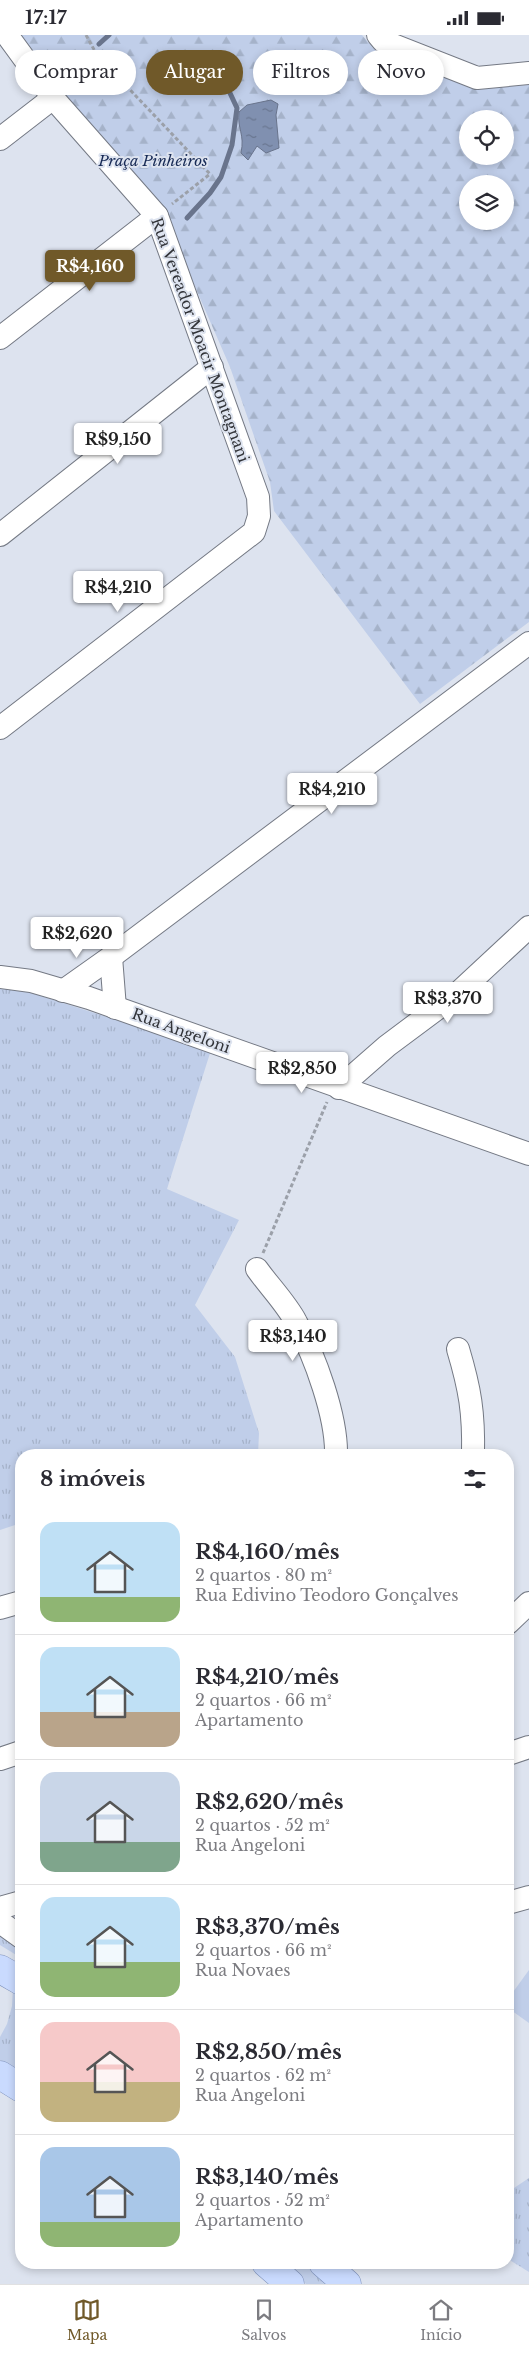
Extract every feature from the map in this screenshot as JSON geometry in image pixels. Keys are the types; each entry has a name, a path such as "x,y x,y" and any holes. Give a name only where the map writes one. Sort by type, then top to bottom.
{"main road":[{"path":"0,1969 15,1978"},
{"path":"0,2075 15,2084"},
{"path":"273,2269 290,2284"},
{"path":"330,2269 347,2284"}],"street":[{"name":"Rua Vereador Moacir Montagnani","path":"0,728 254,532 259,516 258,497 157,216 53,98 8,35"},
{"path":"378,35 383,41 477,77 529,73"},
{"path":"0,139 53,98"},
{"path":"0,338 157,216"},
{"path":"0,535 212,367"},
{"path":"64,991 112,957 529,643"},
{"path":"336,1087 458,993 529,927"},
{"path":"112,957 115,1008"},
{"name":"Rua Angeloni","path":"0,977 31,981 115,1008 529,1154"},
{"path":"257,1269 296,1321 325,1390 336,1449"},
{"path":"458,1349 470,1388 474,1420 474,1449"},
{"path":"514,1617 529,1603"},
{"path":"0,1609 15,1604"},
{"path":"514,1752 529,1747"},
{"path":"0,1759 15,1754"},
{"path":"514,1901 529,1897"},
{"path":"0,1908 15,1904"},
{"path":"0,1922 15,1933"}],"path":[{"path":"86,35 97,55 210,174 157,216"},
{"path":"257,1269 336,1087"}],"green space":[{"name":"Praça Pinheiros","path":"11,35 362,35 376,50 358,50 358,95 444,95 444,77 471,88 529,85 529,622 420,704 274,511 270,482 230,367 165,218 61,95 136,95 136,50 24,50"},
{"path":"0,983 211,1050 167,1189 239,1220 195,1305 235,1357 259,1433 258,1449 15,1449 15,1525 0,1530"},
{"path":"0,1928 15,1939 15,1954 0,1945"},
{"path":"529,1970 529,2023 514,2012 514,1991"},
{"path":"13,1988 15,1989 15,2071 0,2060 0,2037 7,2024 12,2006"},
{"path":"529,2178 529,2272 514,2263 514,2188"},
{"path":"289,2269 316,2269 332,2284 306,2284"}],"water":[{"path":"271,100 278,104 276,115 279,148 266,153 257,146 248,160 241,153 242,141 239,112 247,105"}],"waterway":[{"path":"99,44 109,35"},
{"path":"187,218 210,193 221,177 232,145 237,108 231,95"}]}
